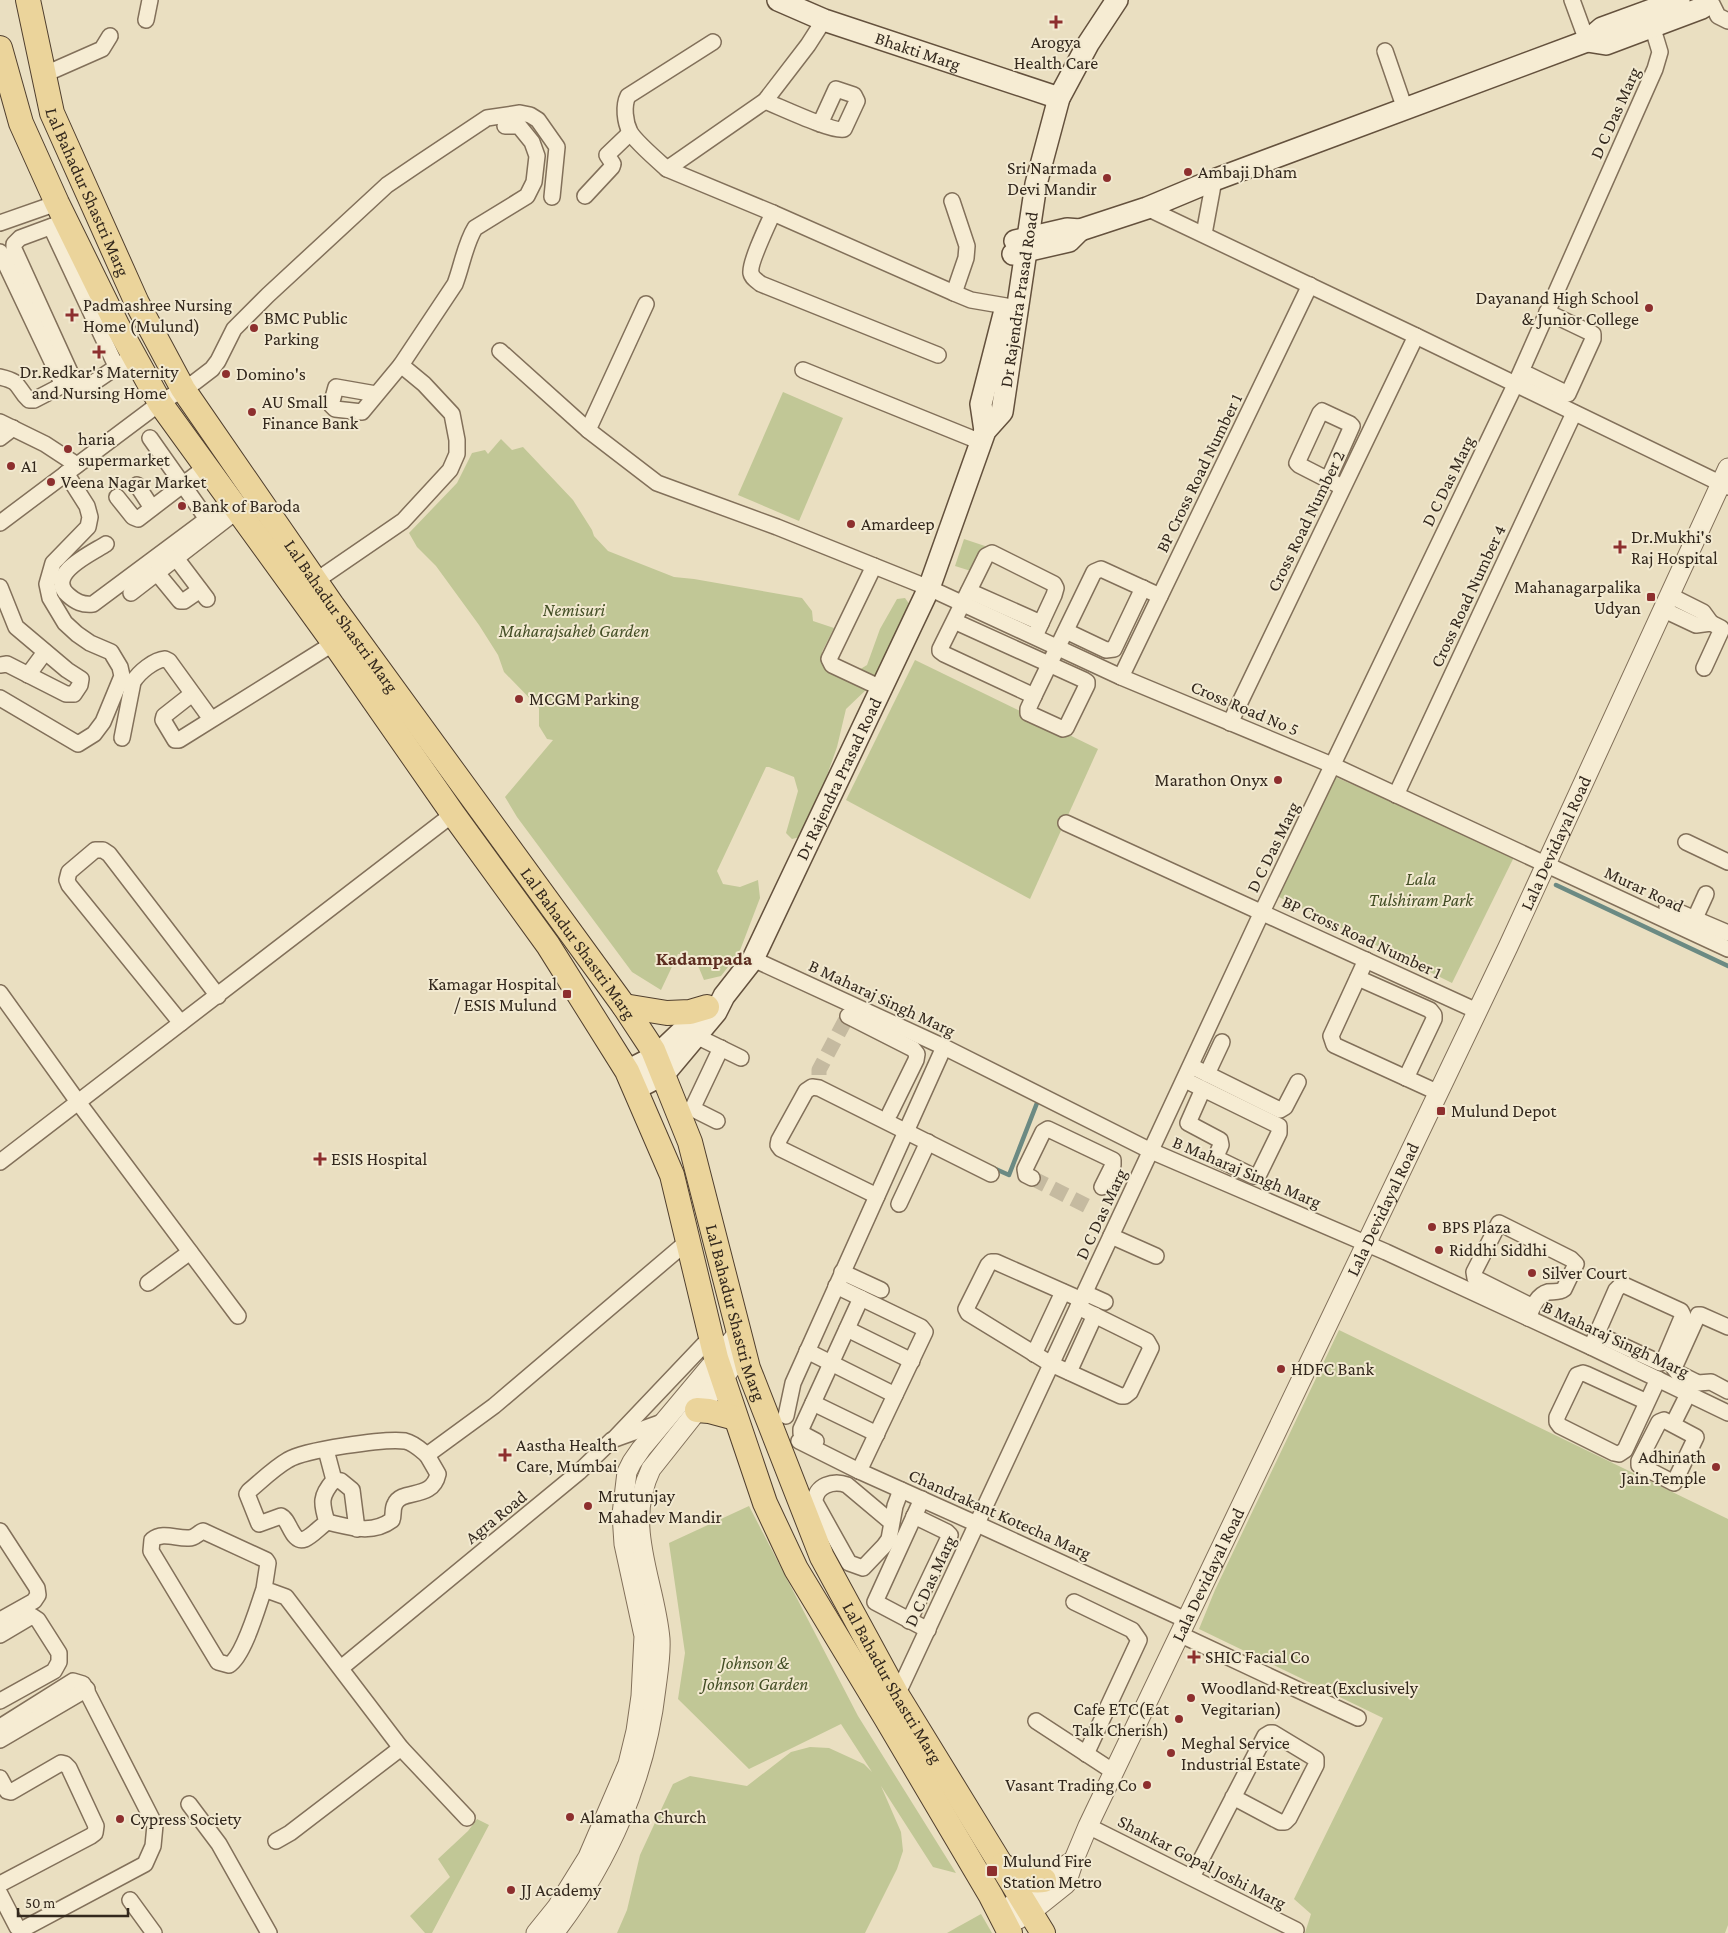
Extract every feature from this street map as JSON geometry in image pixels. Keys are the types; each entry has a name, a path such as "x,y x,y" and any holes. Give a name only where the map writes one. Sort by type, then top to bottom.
{"main road":[{"name":"Lal Bahadur Shastri Marg","path":"28,0 52,113 137,303 177,378 317,580 332,605 624,1006 660,1065 690,1142 741,1342 822,1557 898,1695 1043,1933"},
{"name":"Bhakti Marg","path":"780,0 824,20 1052,95"},
{"name":"Dr Rajendra Prasad Road","path":"631,1080 660,1065 696,1036 716,1012 716,1002 754,959 929,588 983,436 1002,412 1024,244 1052,95 1088,44 1112,0"},
{"path":"1024,244 1067,230 1080,230 1147,208 1214,180 1587,42 1606,44 1679,0"},
{"path":"1650,19 1702,8 1709,0"},
{"name":"Lal Bahadur Shastri Marg","path":"0,48 21,124 58,217 125,362 155,393 234,507 548,945 631,1080 672,1175 716,1357 765,1503 796,1570 891,1727 1005,1924"},
{"name":"Dr Rajendra Prasad Road","path":"983,436 981,404 1024,244"},
{"path":"624,1006 667,1013 690,1012 716,1002"},
{"path":"660,1065 716,1002"},
{"path":"691,1417 715,1412 735,1418"},
{"path":"1002,1865 1027,1879 1044,1880"}],"street":[{"path":"146,20 150,0"},
{"path":"1572,0 1587,42"},
{"path":"1709,0 1718,16 1728,21"},
{"name":"D C Das Marg","path":"898,1695 1262,912 1332,765 1522,383 1656,69 1660,52 1650,19"},
{"path":"667,169 765,101 808,46 824,20"},
{"path":"43,75 102,48 110,36"},
{"path":"713,42 628,96 624,107 630,133 667,169 971,300 1006,306"},
{"path":"1385,51 1405,109"},
{"path":"765,101 820,124"},
{"path":"0,523 72,469 155,393 177,378 212,368 218,361 234,329 387,185 487,118 520,113 530,115 538,120 557,147 552,197"},
{"path":"376,394 401,365 454,284 461,270 470,235 475,228 527,196 534,182 537,156 532,142 519,126 505,126"},
{"path":"585,196 612,168 613,164 607,155 630,133"},
{"path":"1204,234 1214,180"},
{"path":"952,201 966,246 966,258 954,293"},
{"path":"1147,208 1416,336 1551,394 1574,413 1726,480"},
{"path":"772,213 751,266 752,276 756,280 938,355"},
{"path":"0,224 58,217"},
{"path":"58,217 20,238 14,244 14,249 76,383 79,386 87,387 125,362"},
{"path":"0,252 63,385 34,400 29,400 19,384 12,380 0,378"},
{"name":"BP Cross Road Number 1","path":"1122,677 1310,285"},
{"path":"588,430 646,304"},
{"path":"1551,314 1593,334 1594,337 1570,392 1566,394 1551,394"},
{"name":"Cross Road Number 2","path":"1230,723 1416,336"},
{"name":"Cross Road No 5","path":"500,351 588,430 657,483 724,507 929,588 966,598 1038,630 1058,647 1122,677 1332,765 1545,864"},
{"path":"317,580 404,521 450,470 457,454 457,440 452,414 424,384 401,365"},
{"path":"803,370 983,436"},
{"name":"Cross Road Number 4","path":"1396,795 1574,413"},
{"path":"0,438 7,425 45,444 72,469 90,517 88,527 52,563 47,584 50,598 65,623 77,634 90,643 111,652 120,667 122,676 103,722 94,734 78,744 0,698"},
{"path":"150,438 207,519"},
{"path":"117,497 135,519 138,519 206,467"},
{"path":"1328,480 1342,488"},
{"name":"Lala Devidayal Road","path":"1005,1924 1026,1904 1066,1884 1088,1826 1439,1093 1666,602 1726,480"},
{"path":"137,485 152,508"},
{"path":"106,544 70,567 64,573 61,583 63,588 76,602 85,605 93,604 207,519 234,507"},
{"path":"131,593 176,558 234,507"},
{"path":"1034,696 941,653 940,649 986,556 992,553 1054,584 1056,588 1038,630"},
{"path":"157,573 177,600 184,601 204,594 176,558"},
{"path":"874,566 829,659 832,664 881,688"},
{"path":"954,621 1050,664 1087,682 1066,728 1060,729 1028,714 1028,709 1034,696 1050,664 1066,631 1094,572 1101,569 1160,596"},
{"path":"1066,631 1106,650 1114,649 1143,588"},
{"path":"1,589 16,627"},
{"path":"1666,602 1696,625 1711,623 1719,626 1721,630 1704,668"},
{"path":"0,621 16,627 67,670 81,678 74,694 66,694 7,664 0,665"},
{"path":"192,694 164,716 162,720 174,738 179,740 334,644"},
{"path":"28,675 45,652"},
{"path":"122,738 133,682 137,675 160,659 166,658 169,661 211,720"},
{"path":"0,1162 453,814"},
{"name":"BP Cross Road Number 1","path":"1066,823 1477,1011"},
{"path":"1686,842 1728,862"},
{"path":"181,1023 69,885 67,880 68,872 95,850 103,850 109,854 218,996"},
{"name":"Murar Road","path":"1545,864 1692,925 1728,949"},
{"path":"1692,925 1706,894"},
{"path":"1667,906 1692,925 1728,933"},
{"name":"B Maharaj Singh Marg","path":"754,959 849,1014 944,1047 1151,1151 1366,1244 1490,1293 1594,1340 1658,1379 1721,1410"},
{"path":"1366,960 1331,1036 1331,1041 1334,1045 1439,1093"},
{"path":"1358,978 1430,1010 1434,1015 1434,1019 1406,1078"},
{"path":"0,994 238,1316"},
{"path":"849,1014 913,1049 917,1054 916,1060 890,1113"},
{"path":"696,1036 741,1058"},
{"path":"1207,1074 1222,1042"},
{"path":"786,1416 793,1383 836,1286 846,1274 867,1235 876,1196 944,1047"},
{"path":"717,1121 697,1111 694,1105 721,1048"},
{"path":"1188,1073 1207,1074 1280,1110 1285,1107 1298,1082"},
{"path":"1188,1073 1203,1089 1279,1126 1278,1133 1258,1176 1253,1176 1218,1159 1217,1154 1221,1145 1220,1140 1188,1123 1203,1089"},
{"path":"819,1075 825,1082 890,1113 928,1142 992,1174"},
{"path":"876,1196 781,1149 778,1144 779,1140 806,1091 812,1087 819,1088 908,1127"},
{"path":"1083,1145 1094,1123"},
{"path":"1032,1178 1026,1175 1025,1169 1046,1130 1051,1130 1113,1160 1113,1165 1102,1187"},
{"path":"899,1204 928,1142"},
{"path":"1490,1293 1476,1279 1474,1272 1499,1223 1571,1259 1576,1264 1564,1289 1547,1292 1541,1296 1530,1312"},
{"path":"1111,1236 1156,1256"},
{"path":"428,1455 494,1406 688,1241"},
{"path":"148,1283 190,1252"},
{"path":"1081,1300 1095,1315 1147,1340 1151,1348 1130,1392 1125,1396 1051,1364 966,1310 991,1262 996,1262 1081,1300 1105,1302"},
{"path":"846,1274 881,1290"},
{"path":"1624,1285 1681,1311 1683,1315 1664,1360 1660,1363 1594,1340 1616,1290 1620,1286 1624,1285"},
{"path":"836,1286 861,1298 923,1329 925,1334 861,1467 801,1433 801,1429 861,1298"},
{"path":"1034,1354 1063,1292"},
{"path":"1069,1372 1095,1315"},
{"path":"1721,1410 1726,1390 1711,1382 1698,1383 1678,1373 1674,1368 1698,1315 1728,1327"},
{"path":"847,1328 912,1361"},
{"path":"612,1440 716,1357 741,1342"},
{"path":"806,1355 894,1399"},
{"path":"536,1933 557,1907 588,1857 628,1764 636,1731 644,1660 646,1605 640,1542 640,1503 651,1469 691,1417 716,1357"},
{"path":"554,1933 585,1891 599,1867 637,1781 648,1736 658,1674 660,1640 624,1544 622,1514 627,1472 632,1462 664,1420 716,1357"},
{"path":"1647,1402 1586,1374 1579,1373 1557,1417 1560,1426 1619,1454 1625,1450 1658,1379"},
{"path":"1673,1424 1688,1394"},
{"path":"813,1403 877,1434"},
{"path":"664,1420 691,1417"},
{"name":"Agra Road","path":"341,1668 579,1472 612,1440 664,1420"},
{"path":"405,1441 414,1444 428,1455 438,1474 436,1483 430,1489 397,1500 392,1520 370,1530 327,1522 304,1540 299,1540 295,1537 285,1518 281,1516 259,1524 247,1494 249,1491 288,1460 296,1456 326,1450 352,1444 405,1441"},
{"name":"Chandrakant Kotecha Marg","path":"799,1441 861,1467 901,1490 977,1524 1183,1627 1358,1718"},
{"path":"326,1450 334,1480 323,1496 322,1504 327,1522"},
{"path":"334,1480 341,1481 352,1490 357,1528"},
{"path":"891,1522 848,1485 842,1483 833,1482 822,1487 815,1497 815,1502 849,1563 863,1568 867,1566 889,1538 896,1502 901,1490"},
{"path":"922,1499 875,1599 877,1604 928,1630"},
{"path":"909,1621 950,1535 914,1516"},
{"path":"204,1531 266,1560 268,1563 264,1589 251,1627 235,1661 229,1664 222,1664 213,1656 151,1551 152,1540 162,1535 190,1538 204,1531"},
{"path":"0,1533 37,1588 38,1595 34,1601 0,1620"},
{"path":"264,1589 286,1597 401,1748 467,1818"},
{"path":"1074,1602 1132,1630 1139,1640 1086,1754"},
{"path":"0,1635 32,1616 38,1620 59,1653 59,1662 54,1671 0,1701"},
{"path":"0,1727 73,1681 78,1682 87,1689 155,1825 153,1846 145,1864 23,1929 17,1928 0,1894"},
{"path":"0,1740 87,1689"},
{"path":"1036,1721 1114,1772"},
{"path":"1192,1877 1233,1797 1265,1736 1273,1733 1316,1759 1316,1765 1312,1774 1290,1818 1285,1822 1280,1822 1233,1797"},
{"path":"276,1841 290,1833 401,1748"},
{"path":"0,1778 7,1791 11,1792 61,1763 65,1764 69,1768 96,1826 95,1833 91,1836 0,1884"},
{"path":"189,1804 219,1844 269,1933"},
{"name":"Shankar Gopal Joshi Marg","path":"1088,1826 1296,1930 1295,1933"},
{"path":"1026,1904 1044,1880 1074,1861"},
{"path":"130,1900 154,1933"}],"green space":[{"path":"783,392 843,418 799,521 738,495"},
{"name":"Nemisuri Maharajsaheb Garden","path":"501,439 512,450 523,447 573,500 594,536 608,551 674,577 802,598 812,611 813,621 834,628 822,652 831,666 851,675 867,665 880,629 897,599 905,598 910,605 888,659 868,688 846,709 837,747 804,836 792,839 786,833 798,791 794,777 766,767 717,871 723,884 740,887 758,880 760,898 739,953 721,976 704,980 699,968 689,955 678,954 661,990 632,972 517,817 505,797 553,740 547,739 539,726 539,708 504,672 498,655 479,625 436,566 417,547 409,533 457,483 472,453 485,450 488,454"},
{"path":"964,539 988,547 974,572 955,566"},
{"path":"915,660 1098,749 1030,899 846,800"},
{"name":"Lala Tulshiram Park","path":"1333,776 1515,855 1452,983 1277,896"},
{"path":"1339,1330 1728,1519 1728,1925 1725,1933 1305,1933 1311,1914 1294,1899 1383,1718 1199,1629 1215,1590"},
{"name":"Johnson & Johnson Garden","path":"749,1506 858,1716 956,1873 933,1867 881,1786 901,1832 903,1851 897,1869 865,1933 617,1933 627,1910 640,1855 673,1784 690,1776 747,1786 791,1752 810,1747 829,1748 864,1764 872,1772 841,1724 749,1769 678,1699 685,1653 669,1543"},
{"path":"477,1819 489,1825 432,1933 425,1933 410,1916 450,1877 438,1859 468,1831"},
{"path":"981,1914 992,1933 947,1933"}],"waterway":[{"path":"1556,885 1728,966"},
{"path":"991,1167 1009,1175 1037,1103"}],"tunnel":[{"path":"819,1075 819,1070 846,1019"},
{"path":"1032,1178 1089,1207"}],"place":[{"name":"Arogya Health Care","path":"1056,22"},
{"name":"Ambaji Dham","path":"1188,172"},
{"name":"Sri Narmada Devi Mandir","path":"1107,178"},
{"name":"Dayanand High School & Junior College","path":"1649,308"},
{"name":"Padmashree Nursing Home (Mulund)","path":"72,315"},
{"name":"BMC Public Parking","path":"254,328"},
{"name":"Dr.Redkar's Maternity and Nursing Home","path":"99,352"},
{"name":"Domino's","path":"226,374"},
{"name":"AU Small Finance Bank","path":"252,412"},
{"name":"haria supermarket","path":"68,449"},
{"name":"A1","path":"11,466"},
{"name":"Veena Nagar Market","path":"51,482"},
{"name":"Bank of Baroda","path":"182,506"},
{"name":"Amardeep","path":"851,524"},
{"name":"Dr.Mukhi's Raj Hospital","path":"1620,547"},
{"name":"Mahanagarpalika Udyan","path":"1651,597"},
{"name":"MCGM Parking","path":"519,699"},
{"name":"Marathon Onyx","path":"1278,780"},
{"name":"Kamagar Hospital / ESIS Mulund","path":"567,994"},
{"name":"Mulund Depot","path":"1441,1111"},
{"name":"ESIS Hospital","path":"320,1159"},
{"name":"BPS Plaza","path":"1432,1227"},
{"name":"Riddhi Siddhi","path":"1439,1250"},
{"name":"Silver Court","path":"1532,1273"},
{"name":"HDFC Bank","path":"1281,1369"},
{"name":"Aastha Health Care, Mumbai","path":"505,1455"},
{"name":"Adhinath Jain Temple","path":"1716,1467"},
{"name":"Mrutunjay Mahadev Mandir","path":"588,1506"},
{"name":"SHIC Facial Co","path":"1194,1657"},
{"name":"Woodland Retreat(Exclusively Vegitarian)","path":"1191,1698"},
{"name":"Cafe ETC(Eat Talk Cherish)","path":"1179,1719"},
{"name":"Meghal Service Industrial Estate","path":"1171,1753"},
{"name":"Vasant Trading Co","path":"1147,1785"},
{"name":"Alamatha Church","path":"570,1817"},
{"name":"Cypress Society","path":"120,1819"},
{"name":"Mulund Fire Station Metro","path":"992,1871"},
{"name":"JJ Academy","path":"511,1890"}],"district":[{"name":"Kadampada","path":"704,958"}]}
